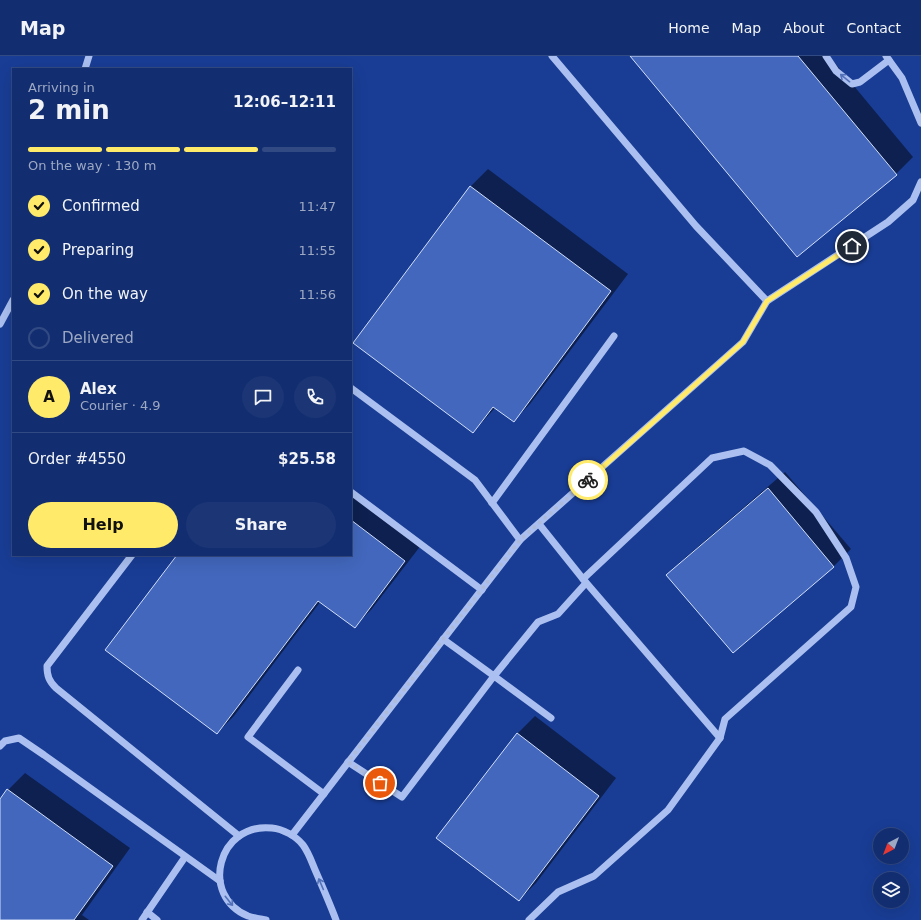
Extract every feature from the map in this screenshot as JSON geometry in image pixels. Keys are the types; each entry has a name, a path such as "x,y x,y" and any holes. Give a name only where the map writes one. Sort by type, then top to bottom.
{"street":[{"path":"85,68 90,56"},
{"path":"552,56 696,226 767,301"},
{"path":"826,56 836,71 852,84 860,82 887,58 902,78 921,123"},
{"path":"292,835 520,540 743,342 767,301 888,222 913,200 921,182"},
{"path":"0,324 12,302"},
{"path":"492,503 614,336"},
{"path":"352,389 475,480 520,540"},
{"path":"348,762 402,797 494,676 538,622 558,614 584,581 712,458 744,451 770,465 816,512 846,558 856,587 851,607 725,719 720,738 668,810 594,876 558,892 529,920"},
{"path":"352,493 482,590"},
{"path":"539,524 584,581 720,738"},
{"path":"131,556 47,666 47,674 50,681 56,688 239,836"},
{"path":"443,640 551,718"},
{"path":"298,670 248,737 324,794"},
{"path":"0,746 5,741 19,738 220,881"},
{"path":"266,920 248,916 235,908 225,896 220,881 220,866 224,851 234,839 247,830 262,827 278,828 292,835 303,845 336,920"},
{"path":"142,920 185,857"},
{"path":"147,912 157,920"}],"building":[{"path":"630,56 798,56 897,175 797,257"},
{"path":"470,186 611,291 514,422 493,407 473,433 353,343"},
{"path":"768,488 834,567 733,653 666,575"},
{"path":"352,521 405,561 355,628 318,601 217,734 105,650 176,556 352,556"},
{"path":"517,733 599,796 519,901 436,838"},
{"path":"7,789 113,866 74,920 0,920 0,799"}],"way so far":[{"path":"380,783 348,762 520,540 588,480"}],"route":[{"path":"588,480 743,342 767,301 852,246"}]}
